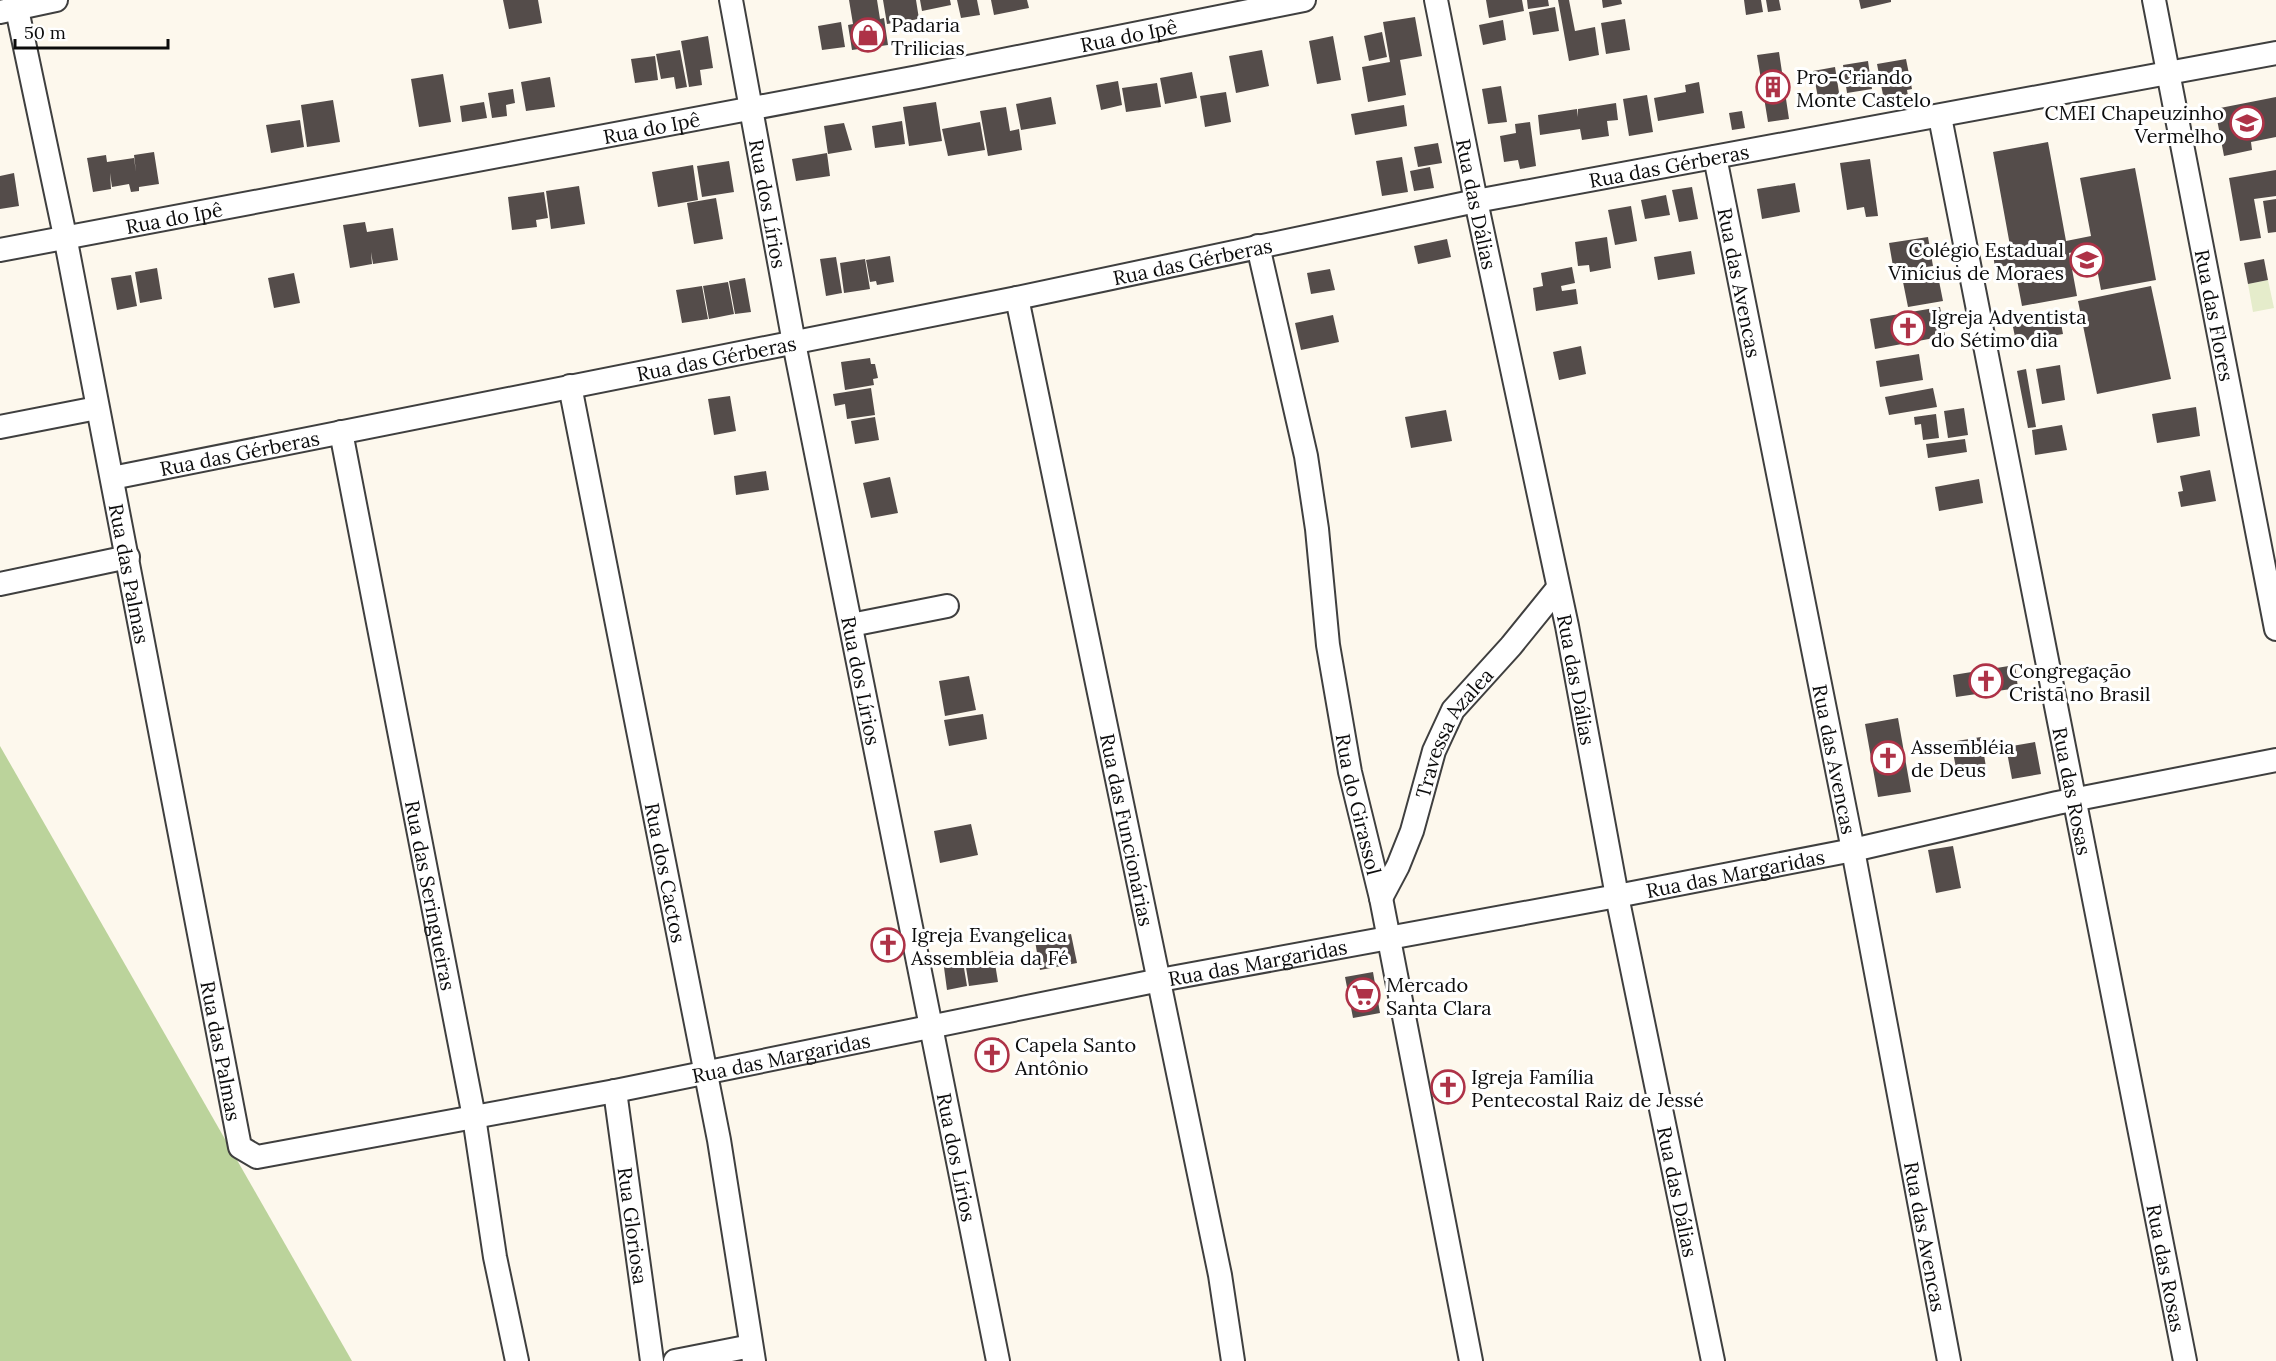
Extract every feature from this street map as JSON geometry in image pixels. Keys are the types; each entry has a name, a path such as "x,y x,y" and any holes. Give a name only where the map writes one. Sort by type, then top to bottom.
{"street":[{"path":"11,7 56,0"},
{"name":"Rua dos Lírios","path":"731,0 794,343 998,1361"},
{"name":"Rua do Ipê","path":"0,250 751,106 907,79 1304,0"},
{"name":"Rua das Dálias","path":"1436,0 1476,201 1578,678 1617,896 1713,1361"},
{"name":"Rua das Flores","path":"2154,0 2276,629"},
{"name":"Rua das Palmas","path":"11,7 65,236 240,1147"},
{"name":"Rua das Gérberas","path":"112,477 1017,298 1476,201 1940,117 2276,53"},
{"name":"Rua das Rosas","path":"1940,117 2185,1361"},
{"name":"Rua das Avencas","path":"1715,157 1853,850 1949,1361"},
{"name":"Rua do Girassol","path":"1258,246 1306,456 1317,529 1323,603 1335,689 1356,800 1381,898 1472,1361"},
{"name":"Rua das Funcionárias","path":"1017,298 1220,1275 1233,1361"},
{"name":"Rua dos Cactos","path":"570,386 729,1198 753,1354"},
{"path":"0,427 97,408"},
{"name":"Rua das Seringueiras","path":"341,432 474,1117 495,1257 517,1361"},
{"path":"0,584 128,557"},
{"name":"Travessa Azalea","path":"1381,898 1398,866 1434,751 1453,710 1511,646 1558,588"},
{"path":"851,625 947,606"},
{"name":"Rua das Margaridas","path":"240,1147 257,1157 275,1155 615,1091 1160,980 1853,850 2073,800 2276,760"},
{"name":"Rua Gloriosa","path":"615,1091 652,1361"},
{"path":"675,1361 753,1354"}],"green space":[{"path":"2268,280 2274,308 2253,312 2248,284"},
{"path":"0,746 352,1361 0,1361"}],"building":[{"path":"503,0 538,0 542,23 509,29"},
{"name":"Padaria Trilicias","path":"849,0 877,0 880,19 884,18 888,45 852,50 848,25 853,24"},
{"path":"883,0 916,0 919,19 887,24"},
{"path":"920,0 950,0 951,5 922,11"},
{"path":"957,0 977,0 980,15 961,18"},
{"path":"991,0 1027,0 1029,8 994,15"},
{"path":"1486,0 1522,0 1524,11 1489,18"},
{"path":"1527,0 1548,0 1549,6 1528,9"},
{"path":"1558,0 1569,0 1575,31 1595,27 1599,55 1569,61"},
{"path":"1602,0 1621,0 1622,4 1603,8"},
{"path":"1744,0 1761,0 1763,12 1746,15"},
{"path":"1766,0 1779,0 1781,10 1768,12"},
{"path":"1859,0 1891,0 1891,2 1861,9"},
{"path":"1555,7 1559,31 1533,35 1529,12"},
{"path":"1415,17 1422,56 1400,60 1406,95 1368,102 1362,67 1390,62 1383,22"},
{"path":"1625,19 1630,50 1606,54 1601,23"},
{"path":"1503,20 1506,40 1483,45 1479,25"},
{"path":"841,22 845,47 822,50 818,26"},
{"path":"1382,32 1387,57 1369,61 1364,36"},
{"path":"708,36 713,68 700,70 702,85 689,87 681,41"},
{"path":"1333,36 1341,80 1317,84 1309,41"},
{"path":"680,50 687,87 676,89 674,77 661,79 656,54"},
{"path":"1262,50 1269,86 1236,93 1229,56"},
{"name":"Pro-Criando Monte Castelo","path":"1779,52 1789,119 1768,122 1757,55"},
{"path":"655,56 658,80 635,83 631,59"},
{"path":"1906,59 1912,89 1907,90 1908,96 1884,100 1877,64"},
{"path":"1868,61 1872,89 1847,93 1843,65"},
{"path":"1835,67 1840,99 1819,103 1813,71"},
{"path":"1192,72 1197,98 1165,104 1160,78"},
{"path":"443,74 451,122 419,127 411,79"},
{"path":"550,77 555,107 526,111 521,82"},
{"path":"1118,81 1122,105 1101,110 1096,85"},
{"path":"1699,82 1704,113 1658,121 1654,98 1686,92 1685,85"},
{"path":"1157,83 1161,107 1126,112 1122,88"},
{"path":"1501,86 1507,122 1488,124 1482,89"},
{"path":"513,89 515,103 506,105 507,116 492,118 488,93"},
{"path":"1226,92 1231,122 1205,127 1200,96"},
{"path":"1647,95 1653,132 1629,136 1623,99"},
{"path":"1051,97 1056,124 1021,130 1016,104"},
{"name":"CMEI Chapeuzinho Vermelho","path":"2276,97 2276,137 2251,142 2252,150 2224,156 2215,109"},
{"path":"333,100 340,142 307,147 301,105"},
{"path":"484,102 487,118 462,122 460,106"},
{"path":"936,102 942,141 909,146 903,107"},
{"path":"1616,103 1618,120 1607,121 1609,136 1582,140 1580,129 1540,135 1538,115 1577,109 1578,117 1578,109"},
{"path":"1404,105 1407,126 1355,135 1351,114"},
{"path":"1006,107 1010,131 1019,129 1022,150 988,156 980,111"},
{"path":"1742,111 1745,128 1732,130 1729,113"},
{"path":"300,120 304,147 271,153 266,125"},
{"path":"902,121 905,144 875,148 872,126"},
{"path":"980,122 985,150 948,156 942,129"},
{"path":"1530,122 1536,166 1520,169 1518,160 1504,162 1500,136 1516,133 1515,124"},
{"path":"844,123 852,150 828,154 824,126"},
{"path":"2048,142 2066,241 2091,236 2080,178 2135,168 2156,280 2101,290 2093,248 2069,253 2077,296 2022,306 2014,264 1995,268 1993,254 2011,251 1993,152"},
{"path":"1438,143 1442,163 1418,167 1414,147"},
{"path":"154,152 159,184 139,187 139,191 131,192 129,184 112,187 110,173 111,189 93,192 87,158 106,155 107,162 134,158 136,172 134,155"},
{"path":"827,153 830,176 796,181 792,159"},
{"path":"1402,157 1408,192 1382,196 1376,161"},
{"path":"1870,159 1878,216 1866,217 1864,207 1847,210 1840,163"},
{"path":"729,161 734,192 702,197 697,166"},
{"path":"693,165 698,200 658,207 652,172"},
{"path":"1430,167 1434,188 1414,191 1410,171"},
{"path":"2276,170 2276,196 2254,199 2261,238 2240,241 2229,178"},
{"path":"14,173 19,206 0,209 0,176"},
{"path":"1795,183 1800,212 1762,219 1757,189"},
{"path":"579,186 585,224 551,229 546,191"},
{"path":"1692,187 1698,219 1679,222 1672,190"},
{"path":"544,192 548,218 536,220 537,227 512,230 508,197"},
{"path":"1666,195 1670,215 1645,219 1641,200"},
{"path":"716,198 723,239 694,244 687,203"},
{"path":"2276,199 2276,232 2268,233 2263,201"},
{"path":"1631,206 1637,241 1615,245 1608,210"},
{"path":"365,222 367,232 393,228 398,260 373,264 371,252 372,264 350,268 343,225"},
{"path":"1607,237 1611,268 1590,272 1589,265 1578,266 1575,242"},
{"path":"1928,237 1933,266 1894,272 1889,243"},
{"path":"1447,239 1451,257 1418,264 1414,246"},
{"path":"1691,251 1695,274 1658,280 1654,257"},
{"path":"890,256 894,282 877,285 876,281 870,282 866,260"},
{"path":"836,257 842,293 826,296 820,259"},
{"path":"865,259 870,289 844,293 840,263"},
{"path":"2264,259 2268,280 2248,284 2244,263"},
{"path":"1572,267 1575,283 1561,286 1562,291 1576,289 1578,304 1536,311 1533,288 1543,286 1541,273"},
{"path":"157,268 162,299 140,303 135,272"},
{"path":"1330,269 1335,290 1311,294 1307,273"},
{"path":"1937,271 1943,301 1908,307 1902,277"},
{"path":"294,273 300,303 274,308 268,278"},
{"path":"131,275 137,306 117,310 111,278"},
{"path":"745,278 751,312 735,314 729,281"},
{"path":"728,282 734,314 709,319 703,286"},
{"path":"702,286 708,319 682,323 676,290"},
{"path":"2151,286 2171,379 2097,394 2078,301"},
{"name":"Igreja Adventista do Sétimo dia","path":"1940,307 1945,336 1875,349 1870,319"},
{"path":"2059,313 2063,334 2016,342 2012,322"},
{"path":"1333,315 1339,342 1301,350 1295,323"},
{"path":"1581,346 1586,374 1559,380 1553,352"},
{"path":"1919,354 1923,380 1880,387 1876,361"},
{"path":"870,358 871,364 875,364 878,378 873,379 874,385 845,390 841,362"},
{"path":"2060,365 2065,400 2042,404 2036,369"},
{"path":"2026,369 2036,427 2028,428 2017,371"},
{"path":"871,388 875,415 847,419 845,404 835,406 833,394"},
{"path":"1933,388 1937,407 1889,415 1885,397"},
{"path":"730,396 736,431 714,435 708,399"},
{"path":"2196,407 2200,436 2157,443 2152,414"},
{"path":"1964,408 1968,435 1948,438 1944,411"},
{"path":"1446,410 1452,441 1411,448 1405,417"},
{"path":"1936,414 1939,438 1923,440 1921,424 1915,425 1914,417"},
{"path":"875,417 879,440 855,444 851,421"},
{"path":"2062,425 2067,450 2035,455 2032,430"},
{"path":"1965,439 1967,452 1928,458 1926,444"},
{"path":"2210,470 2216,501 2181,507 2178,492 2183,491 2180,476"},
{"path":"766,471 769,490 736,495 734,476"},
{"path":"890,477 898,513 871,518 863,483"},
{"path":"1979,479 1983,503 1939,511 1935,487"},
{"name":"Congregação Cristã no Brasil","path":"2015,665 2018,688 1956,697 1953,675"},
{"path":"969,676 976,710 945,716 939,681"},
{"path":"983,714 987,739 949,746 944,720"},
{"name":"Assembléia de Deus","path":"1898,718 1911,792 1878,797 1865,724"},
{"path":"1981,737 1987,773 1958,778 1951,742"},
{"path":"2035,742 2041,774 2012,779 2006,747"},
{"path":"971,824 978,855 940,863 934,831"},
{"path":"1953,846 1961,888 1936,893 1928,850"},
{"path":"1071,934 1077,963 1040,970 1035,941"},
{"path":"993,951 998,982 969,986 964,955"},
{"path":"962,956 967,986 947,990 943,960"},
{"name":"Mercado Santa Clara","path":"1373,972 1380,1013 1353,1018 1345,977"},
{"name":"Capela Santo Antônio","path":"999,1038 1005,1067 985,1071 979,1042"}],"place":[{"name":"Padaria Trilicias","path":"868,35"},
{"name":"Pro-Criando Monte Castelo","path":"1773,87"},
{"name":"CMEI Chapeuzinho Vermelho","path":"2247,123"},
{"name":"Colégio Estadual Vinícius de Moraes","path":"2087,260"},
{"name":"Igreja Adventista do Sétimo dia","path":"1908,328"},
{"name":"Congregação Cristã no Brasil","path":"1986,681"},
{"name":"Assembléia de Deus","path":"1888,758"},
{"name":"Igreja Evangelica Assembleia da Fé","path":"888,945"},
{"name":"Mercado Santa Clara","path":"1363,995"},
{"name":"Capela Santo Antônio","path":"992,1055"},
{"name":"Igreja Família Pentecostal Raiz de Jessé","path":"1448,1087"}]}
